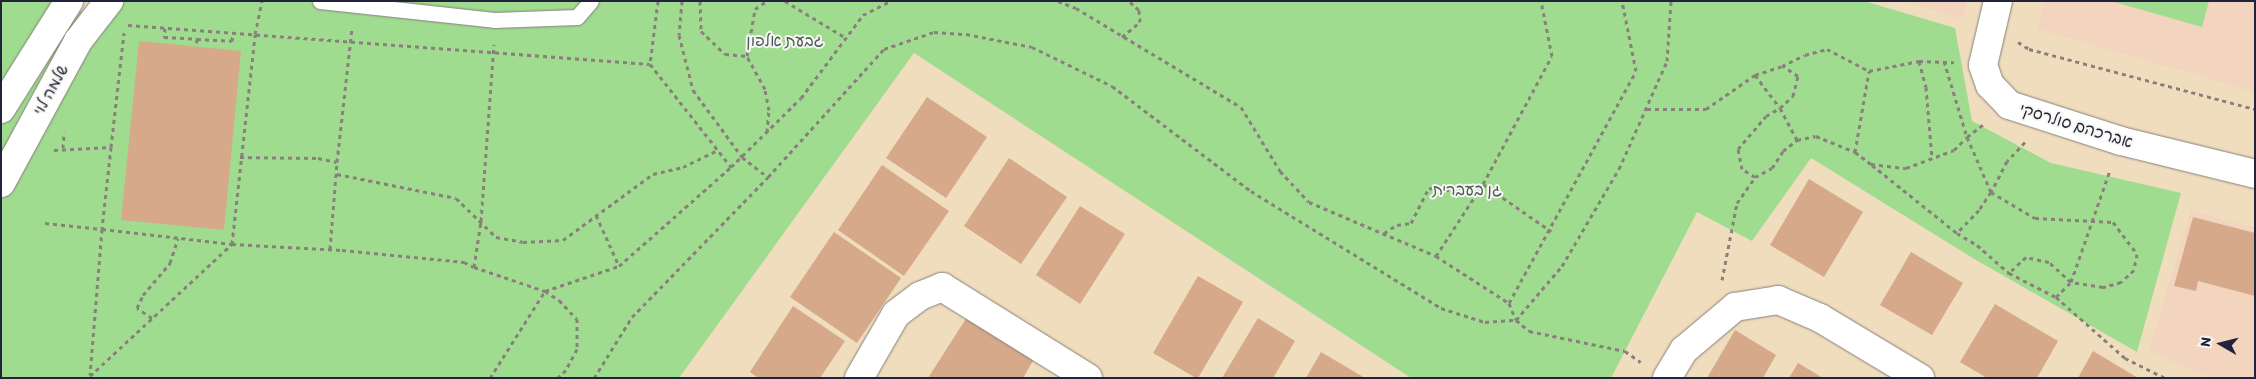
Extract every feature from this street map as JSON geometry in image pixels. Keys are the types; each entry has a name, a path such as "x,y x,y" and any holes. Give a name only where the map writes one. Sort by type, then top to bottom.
{"street":[{"name":"שלמה לוי","path":"1,109 69,1"},
{"name":"שלמה לוי","path":"1,183 78,41 109,1"},
{"path":"1983,65 1998,1"},
{"name":"אברכהם סולרסקי","path":"1983,65 1990,86 2009,105 2121,141 2255,174"},
{"path":"859,378 896,314 920,296 942,287 1088,378"},
{"path":"1657,372 1735,307 1778,300 1820,318 1920,378"}],"lane":[{"path":"329,2 494,20 577,17 591,1"}],"path":[{"path":"90,377 232,244 254,34 262,1"},
{"path":"658,1 650,64 731,167"},
{"path":"682,1 679,35 693,90 742,157 768,177"},
{"path":"700,1 702,30 725,54 747,56"},
{"path":"767,1 755,9 747,56 765,89 769,110 767,132"},
{"path":"785,1 846,38"},
{"path":"490,378 545,291 619,266 742,157 801,98 862,15 891,1"},
{"path":"1058,1 1076,8 1241,107 1280,171 1310,202 1436,256 1509,303 1516,320 1529,331 1625,351 1657,372"},
{"path":"1122,37 1140,22 1139,10 1128,1"},
{"path":"1436,256 1484,184 1552,56 1541,1"},
{"path":"1509,303 1551,230 1636,71 1622,1"},
{"path":"594,378 632,317 768,177 884,50 934,32 966,34 1032,47 1112,86 1251,191 1441,308 1485,322 1516,320 1562,266 1619,169 1667,62 1671,1"},
{"path":"330,249 337,162 355,4"},
{"path":"474,267 481,221 494,52 494,20"},
{"path":"90,377 102,229 125,25 650,64"},
{"path":"165,28 164,37 232,41 233,33"},
{"path":"2016,35 2016,42 2029,49 2255,109"},
{"path":"196,46 197,39"},
{"path":"1647,108 1706,109 1756,75 1805,55 1827,49 1869,71 1919,61 1944,61 1983,65"},
{"path":"1919,61 1926,87 1932,159"},
{"path":"1944,61 1967,137 1991,192 2035,218 2113,222 2138,254 2134,270 2120,282 2103,287 2071,282 2049,262 2026,257 2009,273"},
{"path":"1755,177 1742,169 1738,150 1766,116 1780,108 1793,96 1798,76 1782,66"},
{"path":"1856,152 1869,71"},
{"path":"1756,75 1780,108 1797,140"},
{"path":"1871,164 1906,168 1954,150 1967,137 2009,105"},
{"path":"1957,233 1979,210 2007,162 2048,118"},
{"path":"1714,325 1737,203 1755,177 1772,168 1783,151 1797,140 1816,136 1856,152 1957,233 1977,244 2009,273 2056,297 2124,358 2165,378"},
{"path":"2056,297 2071,282 2091,221 2121,141"},
{"path":"48,150 111,147"},
{"path":"337,174 456,198 496,237 531,242 563,240 653,174 683,167 718,150"},
{"path":"240,157 302,158 337,162"},
{"path":"1484,184 1551,230"},
{"path":"1383,233 1397,226 1411,223 1429,188 1477,193"},
{"path":"596,215 619,266"},
{"path":"45,223 232,244 330,249 464,262 545,291 558,300 577,319 577,349 566,370 557,378"},
{"path":"152,318 137,308 143,295 170,263 178,238"}],"shaded area":[{"path":"1902,1 1967,1 1962,19"},
{"path":"2044,1 2255,1 2255,92 2037,29"},
{"path":"2191,210 2255,228 2255,378 2212,378 2149,351"}],"green space":[{"name":"גן בעברית","path":"1,1 66,1 100,24 124,1 1864,1 1955,28 1972,121 2051,163 2181,193 2137,352 1976,260 1811,158 1752,241 1697,212 1611,378 1411,378 914,53 679,378 1,378"},
{"path":"2111,1 2209,1 2202,27"}],"building":[{"path":"139,41 241,51 224,230 121,220"},
{"path":"927,97 987,137 946,198 886,158"},
{"path":"1009,158 1067,197 1021,264 964,226"},
{"path":"882,165 949,211 904,276 838,230"},
{"path":"1809,179 1863,212 1824,277 1770,245"},
{"path":"1080,206 1125,234 1080,304 1036,275"},
{"path":"2193,217 2255,233 2255,296 2198,281 2196,291 2174,286"},
{"path":"834,232 901,278 857,343 790,297"},
{"path":"1911,252 1963,283 1932,335 1880,305"},
{"path":"1198,276 1243,302 1198,378 1196,378 1153,353"},
{"path":"1995,304 2058,341 2037,378 1987,378 1960,362"},
{"path":"793,306 845,341 820,378 758,378 750,372"},
{"path":"967,317 1034,359 1023,378 928,378"},
{"path":"1258,318 1295,341 1273,378 1222,378"},
{"path":"1735,330 1776,355 1763,378 1707,378"},
{"path":"2093,351 2138,378 2078,378"},
{"path":"1321,352 1365,378 1306,378"},
{"path":"1798,363 1823,378 1789,378"}],"park label":[{"name":"גבעת אלפון","path":"785,41"}]}
